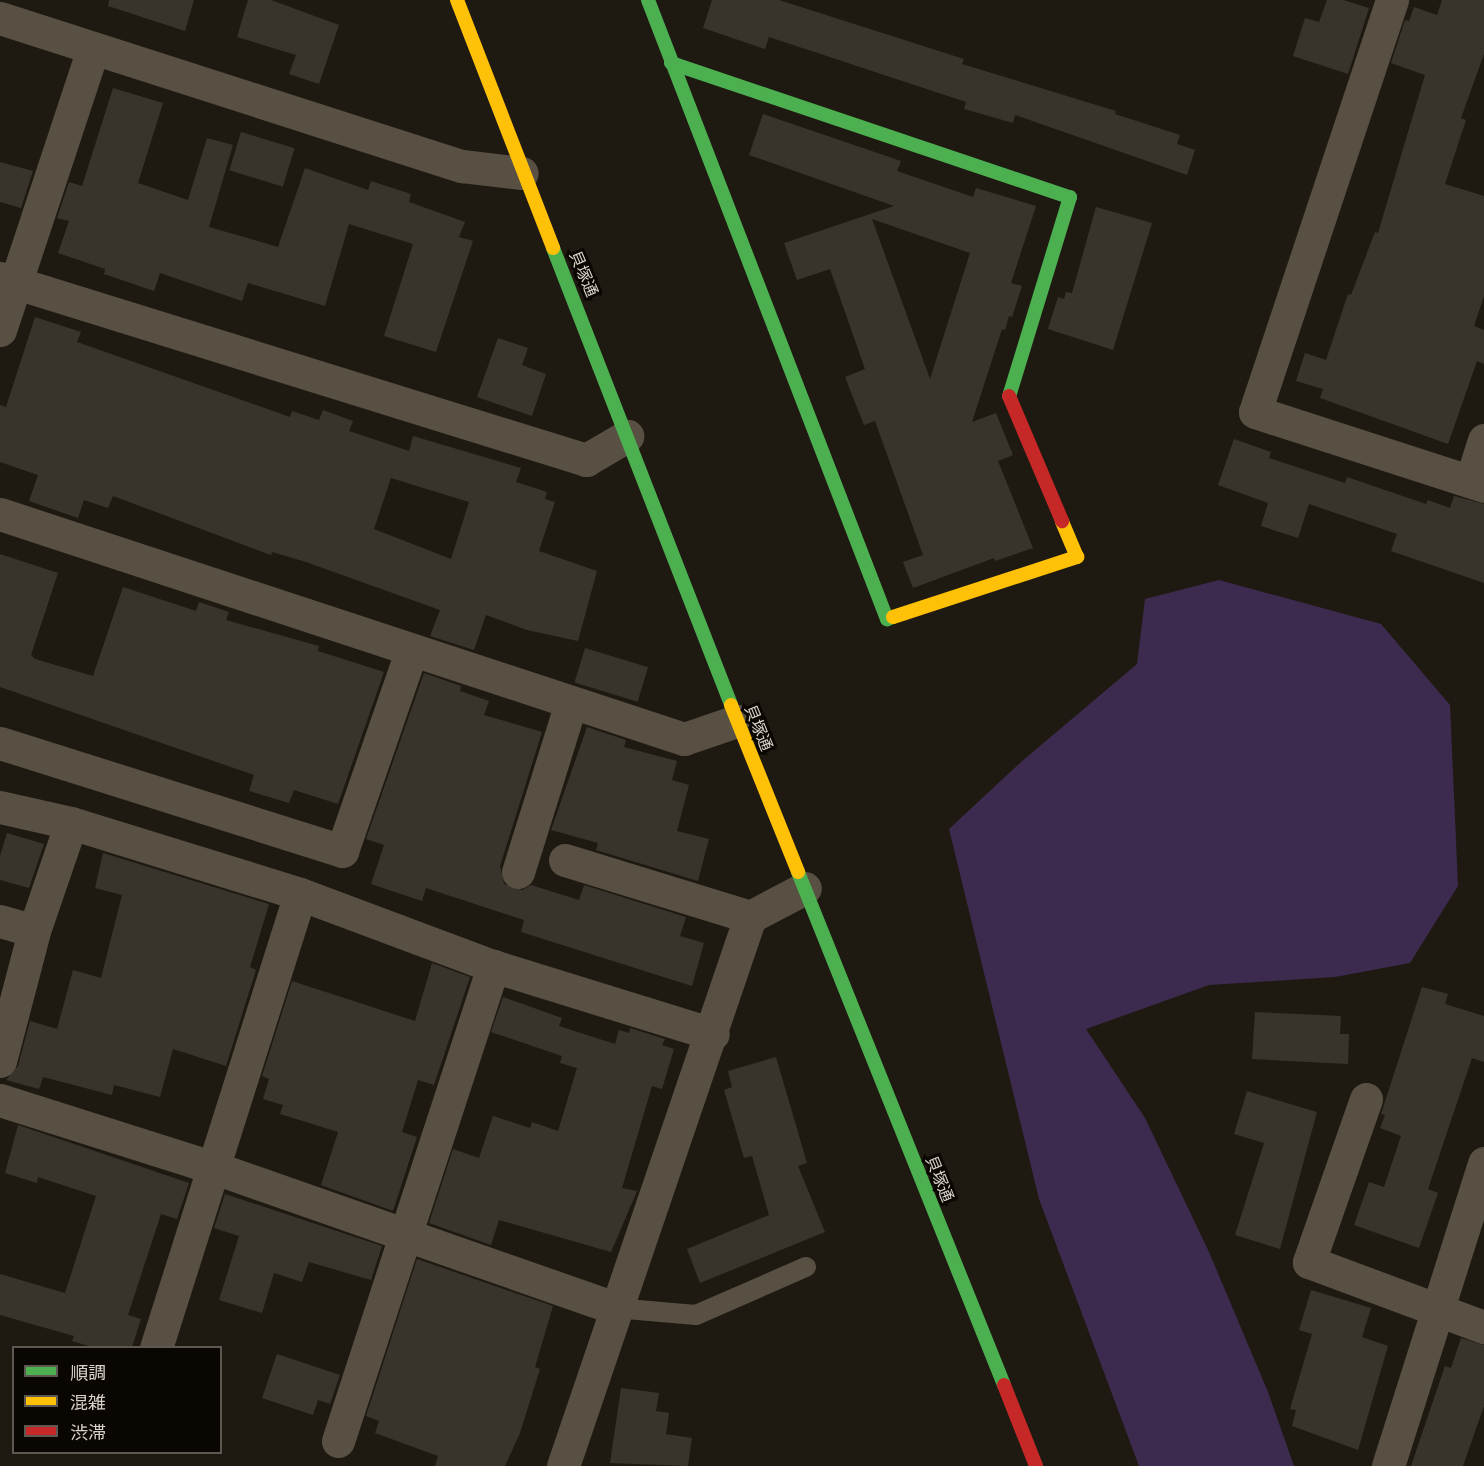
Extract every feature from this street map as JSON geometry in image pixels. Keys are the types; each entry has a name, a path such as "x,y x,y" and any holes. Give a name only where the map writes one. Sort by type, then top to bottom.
{"street":[{"name":"貝塚通","path":"457,0 737,722 1036,1466"},
{"path":"648,0 671,63 887,619 1077,558 1008,393 1070,197 671,63"},
{"path":"1392,0 1255,412 1477,484 1484,440"},
{"path":"0,18 462,166 522,172"},
{"path":"0,330 7,281 93,49"},
{"path":"7,281 586,460 627,436"},
{"path":"0,514 411,652 684,740 737,722"},
{"path":"0,743 342,850 411,652"},
{"path":"518,872 571,704"},
{"path":"0,807 71,823 300,894 493,966 713,1034"},
{"path":"0,1061 34,931 71,823"},
{"path":"565,860 750,917"},
{"path":"563,1466 615,1308 713,1034 750,917 805,888"},
{"path":"156,1346 215,1168 300,894"},
{"path":"0,921 34,931"},
{"path":"338,1441 493,966"},
{"path":"1366,1099 1309,1262 1435,1311 1484,1327"},
{"path":"0,1100 215,1168 404,1237 615,1308"},
{"path":"1388,1466 1435,1311 1484,1163"}],"lane":[{"path":"615,1308 696,1315 806,1268"}],"shaded area":[{"path":"1219,580 1381,624 1450,705 1458,886 1410,963 1335,977 1209,985 1086,1029 1145,1118 1209,1252 1268,1392 1294,1466 1139,1466 1039,1199 949,829 1021,762 1137,664 1145,599"}],"building":[{"path":"109,0 194,0 185,31 108,6"},
{"path":"248,0 271,0 339,25 319,84 289,74 296,55 237,37"},
{"path":"712,0 779,0 964,59 962,64 1116,111 1115,114 1180,135 1177,144 1195,150 1187,175 1015,115 1013,123 964,109 966,102 769,37 765,49 703,28"},
{"path":"1327,0 1343,0 1369,8 1348,74 1293,56 1305,18 1319,22"},
{"path":"1442,0 1484,0 1484,54 1461,118 1466,120 1445,184 1484,196 1484,296 1474,326 1484,330 1484,364 1477,361 1448,444 1320,398 1323,389 1296,381 1305,353 1326,360 1348,294 1351,295 1375,232 1378,233 1425,75 1391,63 1405,20 1409,21 1414,7 1437,15"},
{"path":"113,88 163,103 138,183 188,200 207,138 233,145 209,227 278,247 305,168 368,190 371,181 411,194 409,202 465,222 459,237 473,241 436,352 384,336 413,244 349,224 325,306 248,283 242,301 160,273 154,291 104,274 105,269 58,253 69,221 57,218 69,182 82,186"},
{"path":"763,114 901,161 897,171 973,197 976,188 1036,206 1011,283 1022,286 1012,317 1009,316 1005,330 1002,329 972,422 996,413 1013,455 998,461 1033,548 995,561 994,558 913,588 903,562 923,555 875,421 864,425 845,377 865,369 830,269 797,280 784,243 894,206 749,155","holes":["872,219 970,253 930,379"]},
{"path":"241,132 295,148 283,187 229,170"},
{"path":"0,162 33,171 21,208 0,202"},
{"path":"1096,207 1152,223 1113,350 1048,329 1058,297 1064,299 1066,292 1072,293"},
{"path":"35,317 81,332 77,342 290,417 292,411 319,420 323,410 353,421 349,431 409,451 413,436 521,468 516,482 547,492 545,499 555,502 539,551 597,571 578,641 527,630 486,615 474,650 430,636 440,610 306,562 272,552 271,555 113,496 108,508 84,500 78,518 29,501 38,475 0,462 0,405 6,407","holes":["391,478 469,502 451,559 374,529"]},
{"path":"498,338 528,348 522,365 546,374 532,416 477,397"},
{"path":"1234,439 1271,452 1269,458 1345,483 1347,477 1426,504 1428,500 1450,508 1454,496 1484,504 1484,583 1391,551 1397,534 1309,504 1298,538 1261,526 1268,503 1218,485"},
{"path":"0,554 58,573 31,655 35,659 93,676 123,587 196,611 199,602 229,612 226,620 319,646 318,651 384,672 338,804 294,790 289,803 249,791 254,775 0,687"},
{"path":"585,648 648,667 638,702 574,682"},
{"path":"424,673 461,686 460,691 489,701 484,715 542,732 500,866 504,884 522,890 531,885 579,900 584,885 686,917 680,936 704,943 692,986 521,932 524,920 426,888 422,901 371,884 384,845 366,839"},
{"path":"587,727 626,740 624,747 677,761 672,780 689,785 677,831 709,839 698,881 596,850 598,843 551,830"},
{"path":"7,833 44,844 29,888 0,880 0,856"},
{"path":"103,853 269,904 250,967 256,970 226,1066 173,1049 160,1097 114,1085 112,1095 43,1077 39,1089 6,1080 18,1066 30,1021 57,1029 73,970 101,978 122,895 95,888"},
{"path":"432,963 470,977 434,1085 418,1080 402,1132 417,1137 393,1211 321,1185 338,1132 280,1114 283,1105 263,1099 269,1079 262,1076 292,981 415,1021"},
{"path":"1422,987 1448,994 1445,1004 1484,1016 1484,1062 1472,1058 1428,1189 1438,1193 1419,1248 1354,1225 1369,1182 1384,1187 1401,1136 1380,1128 1385,1115 1381,1114"},
{"path":"503,997 562,1018 559,1026 615,1044 619,1030 629,1033 630,1028 665,1039 662,1045 674,1049 662,1089 652,1086 622,1188 637,1191 611,1252 499,1220 491,1245 429,1223 453,1149 479,1158 493,1116 530,1128 532,1122 558,1131 577,1068 560,1063 562,1056 491,1032"},
{"path":"1255,1012 1341,1016 1340,1034 1349,1034 1348,1064 1252,1059"},
{"path":"776,1057 807,1163 798,1166 825,1232 700,1283 687,1249 769,1215 752,1156 744,1158 724,1090 732,1087 728,1071"},
{"path":"1247,1091 1317,1112 1280,1249 1235,1235 1264,1143 1234,1134"},
{"path":"18,1125 189,1183 177,1219 161,1214 128,1315 141,1319 132,1346 89,1346 72,1341 74,1336 0,1315 0,1274 65,1293 96,1196 38,1177 37,1183 5,1173"},
{"path":"225,1194 382,1246 371,1280 309,1262 302,1282 274,1273 262,1313 219,1300 239,1236 214,1228"},
{"path":"417,1259 553,1306 535,1367 540,1369 520,1433 505,1466 435,1466 438,1456 375,1433 379,1421 366,1416"},
{"path":"1311,1290 1371,1308 1362,1337 1388,1346 1358,1450 1292,1426 1296,1410 1290,1409 1312,1334 1299,1330"},
{"path":"1461,1338 1484,1345 1484,1406 1463,1466 1411,1466 1445,1366 1451,1368"},
{"path":"277,1354 340,1375 330,1404 318,1400 313,1415 262,1398"},
{"path":"621,1388 659,1393 656,1411 669,1413 666,1434 692,1438 688,1466 610,1463"}],"traffic: fast":[{"path":"648,0 887,619 893,617"},
{"path":"671,63 1070,197 1009,396"},
{"path":"553,248 731,705"},
{"path":"798,872 1004,1385"}],"traffic: slow":[{"path":"457,0 553,248"},
{"path":"893,617 1077,557 1062,521"},
{"path":"731,705 798,872"}],"traffic: jam":[{"path":"1009,396 1062,521"},
{"path":"1004,1385 1036,1466"}]}
